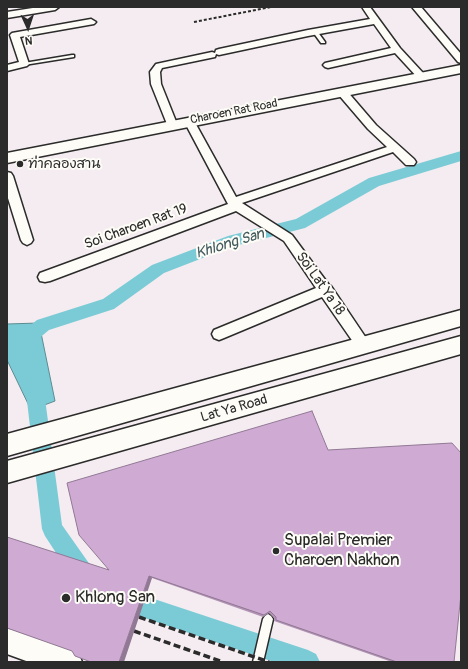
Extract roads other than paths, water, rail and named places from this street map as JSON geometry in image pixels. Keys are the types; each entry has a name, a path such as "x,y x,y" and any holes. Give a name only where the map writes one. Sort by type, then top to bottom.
{"main road":[{"name":"Charoen Rat Road","path":"7,158 172,124 461,68"},
{"name":"Lat Ya Road","path":"17,442 461,318"},
{"name":"Lat Ya Road","path":"18,470 461,345"},
{"path":"7,641 68,662"}],"street":[{"path":"7,15 55,7"},
{"path":"366,7 397,50 421,76"},
{"path":"416,7 461,60"},
{"path":"172,124 156,84 155,72 159,66 315,32 375,21"},
{"path":"7,68 24,64 15,35 91,22"},
{"path":"328,65 397,50"},
{"path":"342,92 372,127 410,162"},
{"path":"188,121 229,197 235,204"},
{"name":"Soi Charoen Rat 19","path":"45,277 235,204 394,148"},
{"path":"7,176 27,240"},
{"name":"Soi Lat Ya 18","path":"235,204 288,238 326,290 363,345"},
{"path":"219,334 326,290"}],"lane":[{"path":"315,32 323,42"},
{"path":"24,64 72,56"},
{"path":"258,662 268,619"}],"water":[{"path":"39,323 55,401 31,410 7,360 7,324"}],"waterway":[{"name":"Khlong San","path":"7,344 19,345 43,325 108,304 158,269 228,242 300,224 374,182 461,156"},
{"path":"34,384 52,529 85,577"},
{"path":"121,599 308,662"}],"railway":[{"path":"139,617 269,662"},
{"path":"134,631 223,662"}],"place":[{"name":"ท่าคลองสาน","path":"20,164"},
{"name":"Supalai Premier Charoen Nakhon","path":"276,551"},
{"name":"Khlong San","path":"66,598"}]}
